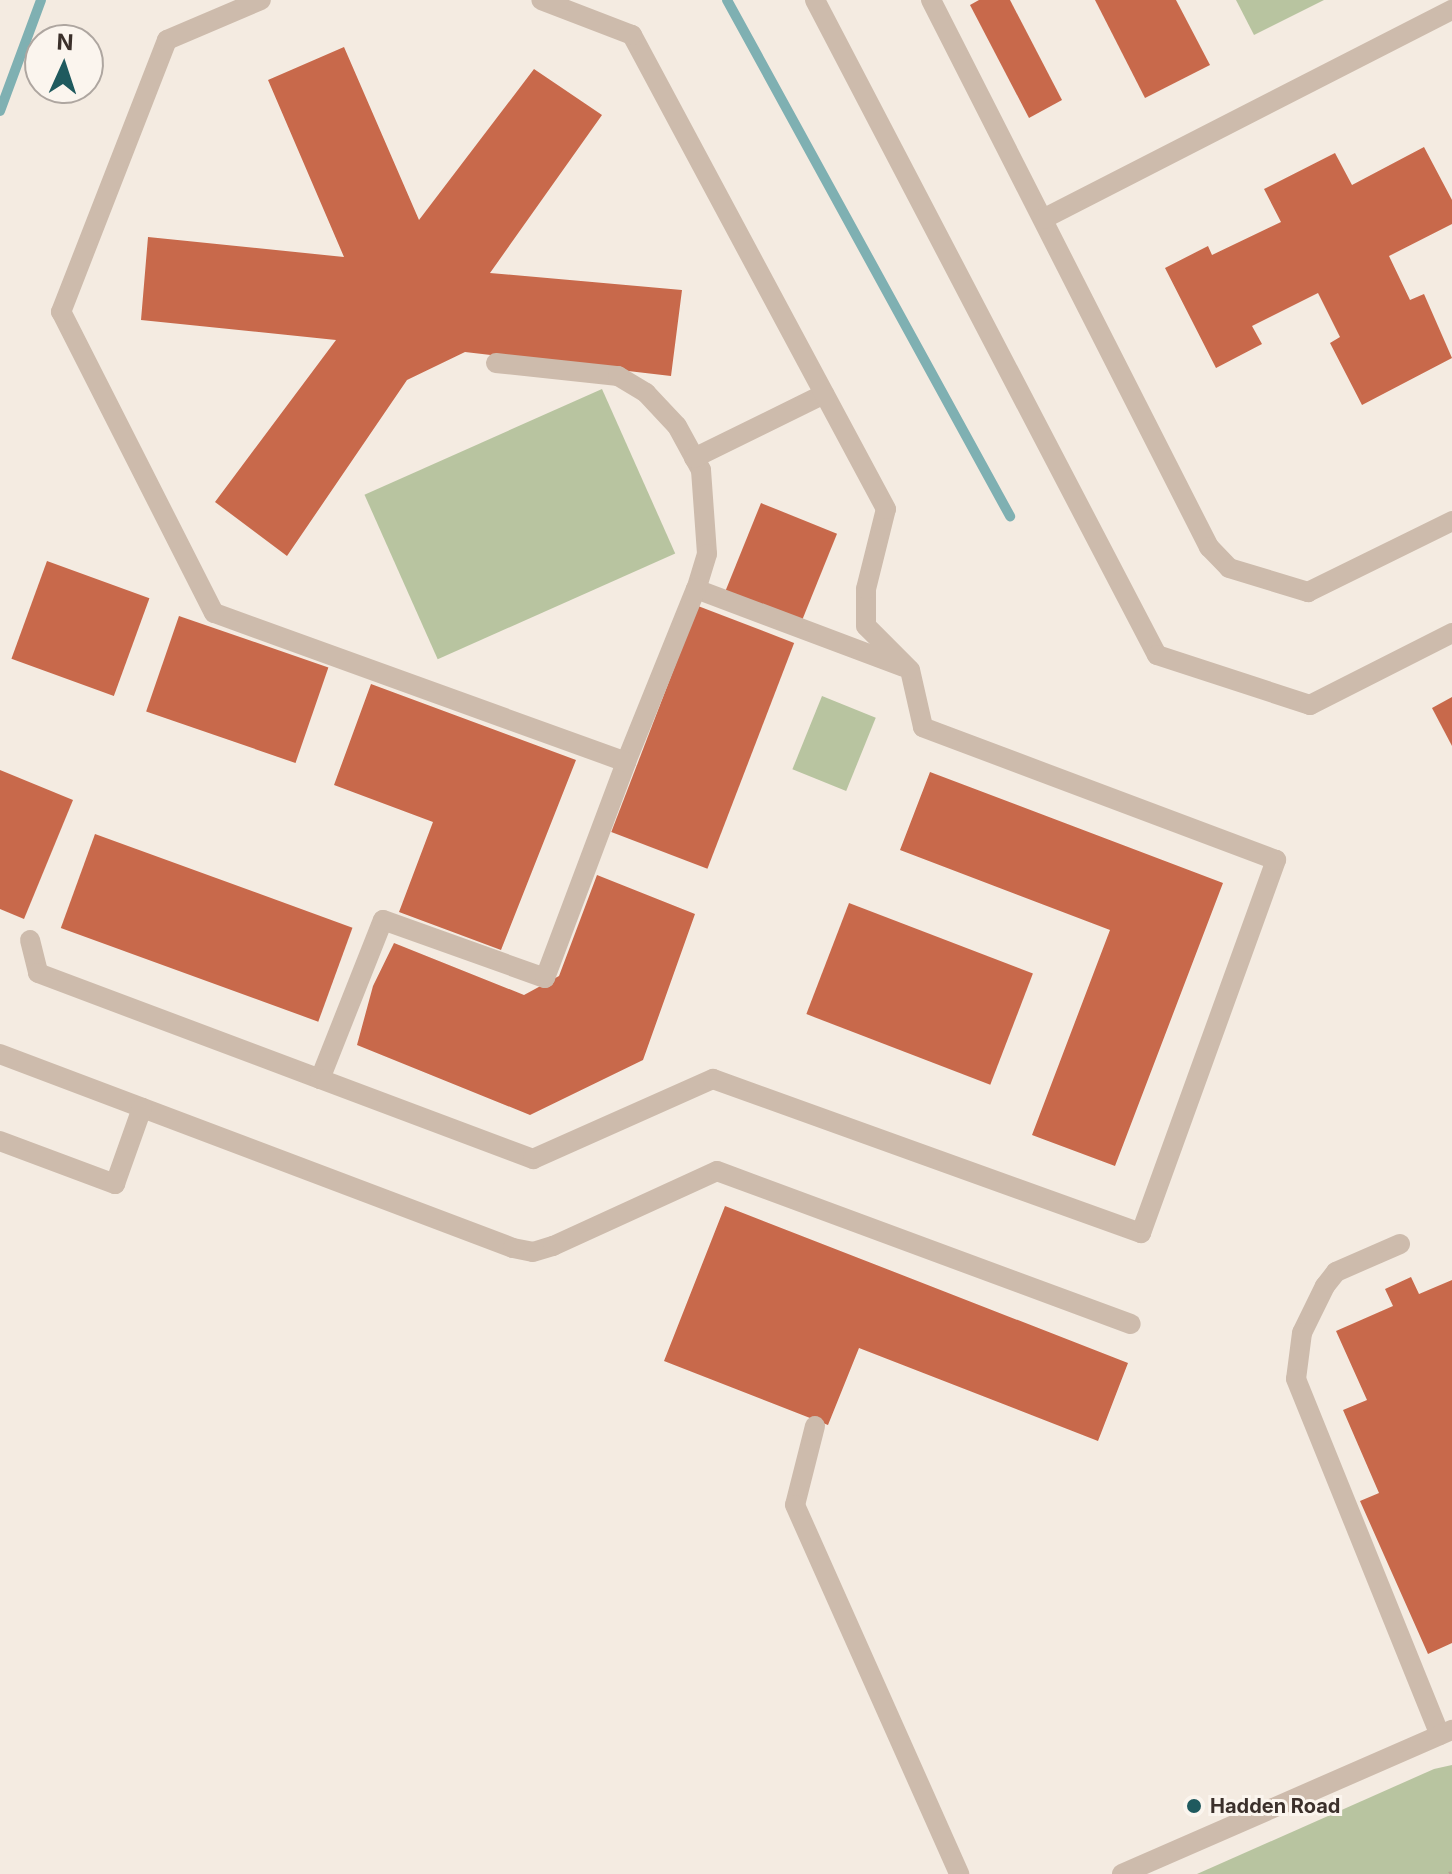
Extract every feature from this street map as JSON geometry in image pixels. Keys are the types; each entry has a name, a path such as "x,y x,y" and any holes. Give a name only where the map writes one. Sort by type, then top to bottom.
{"street":[{"path":"261,0 167,40 61,312 214,613 626,762"},
{"path":"30,940 38,973 533,1159 713,1079 1141,1233 1276,860 923,727 910,670 866,626 866,589 886,509 632,35 541,0"},
{"path":"815,0 1157,655 1310,705 1452,633"},
{"path":"931,0 1209,547 1229,568 1308,592 1452,521"},
{"path":"1043,219 1452,10"},
{"path":"320,1079 383,920 545,978 707,554 708,514 694,458 677,426 646,393 618,376 496,363"},
{"path":"694,458 824,394"},
{"path":"696,589 910,670"},
{"path":"0,1054 533,1252 717,1171 1131,1324"},
{"path":"0,1141 115,1184 142,1108"},
{"path":"1122,1874 1446,1732 1296,1379 1302,1333 1325,1286 1336,1272 1400,1244"},
{"path":"815,1426 795,1505 959,1874"}],"green space":[{"path":"1236,0 1324,0 1254,35"},
{"path":"602,389 675,553 438,659 364,495"},
{"path":"822,696 876,718 846,791 792,769"},
{"path":"1452,1765 1452,1874 1197,1874 1434,1769"}],"building":[{"path":"979,0 1010,0 1062,100 1029,118 970,5"},
{"path":"1095,0 1176,0 1210,65 1145,98"},
{"path":"344,47 419,220 534,69 602,115 490,273 682,290 671,376 465,352 407,380 287,556 215,502 336,340 141,320 148,237 344,257 268,80"},
{"path":"1424,147 1452,200 1452,224 1389,256 1410,300 1424,294 1452,358 1362,405 1330,343 1340,337 1318,293 1252,326 1262,344 1216,368 1165,268 1208,246 1212,255 1281,222 1264,189 1335,153 1352,185"},
{"path":"761,503 837,534 801,623 725,592"},
{"path":"47,561 149,598 114,696 11,659"},
{"path":"698,606 794,643 707,869 611,832"},
{"path":"179,616 328,667 296,763 146,711"},
{"path":"371,684 576,760 501,950 399,912 433,822 334,785"},
{"path":"1452,697 1452,746 1432,708"},
{"path":"0,770 73,800 24,919 0,909"},
{"path":"930,772 1223,883 1115,1166 1032,1135 1110,930 900,850"},
{"path":"95,834 352,928 318,1022 61,928"},
{"path":"597,875 695,914 643,1060 530,1115 357,1045 373,986 394,943 524,995 559,976"},
{"path":"849,903 1033,974 990,1085 806,1014"},
{"path":"725,1206 1128,1363 1098,1441 859,1348 828,1425 664,1361"},
{"path":"1411,1277 1419,1294 1452,1280 1452,1643 1428,1654 1360,1501 1379,1493 1343,1410 1367,1400 1336,1331 1393,1306 1385,1289"}],"waterway":[{"path":"0,111 41,0"},
{"path":"727,0 1010,516"}],"place":[{"name":"Hadden Road","path":"1194,1806"}]}
